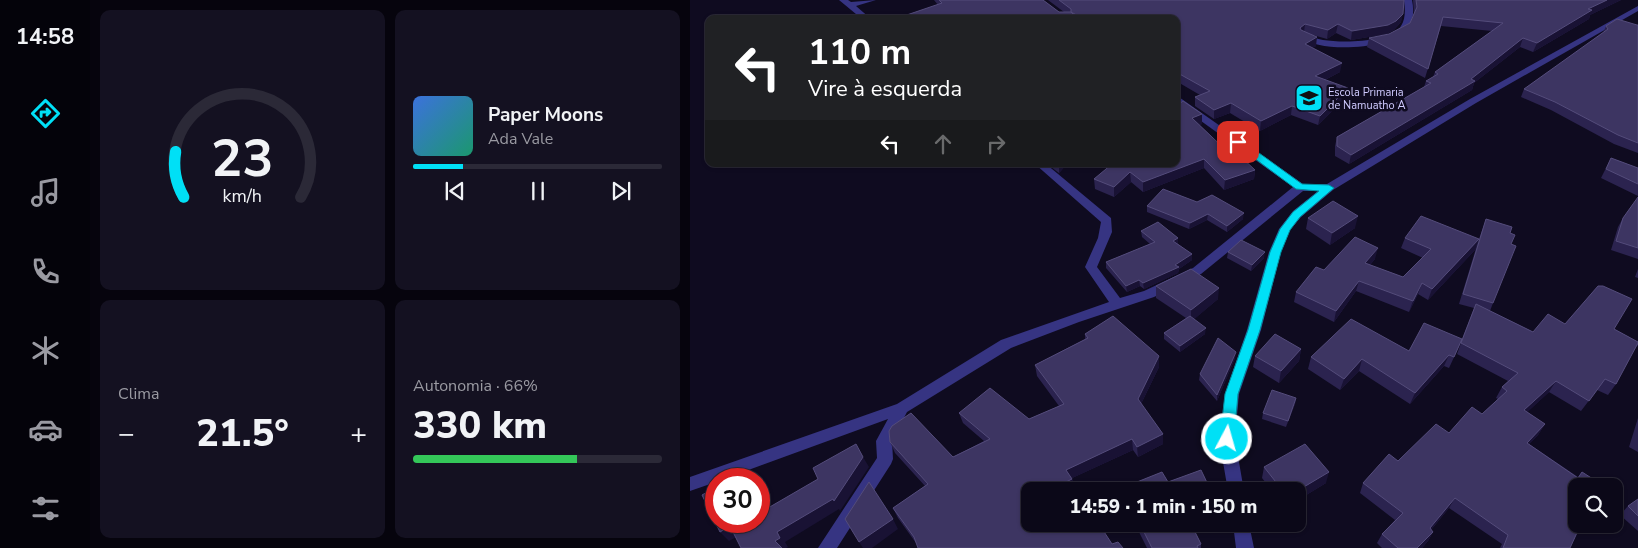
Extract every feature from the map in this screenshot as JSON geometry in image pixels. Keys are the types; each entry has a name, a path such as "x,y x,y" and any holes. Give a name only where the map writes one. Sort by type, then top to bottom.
{"street":[{"path":"846,2 872,0"},
{"path":"1305,37 1311,42 1350,44 1388,39 1402,30 1409,21 1408,0"},
{"path":"846,2 862,15"},
{"path":"1234,482 1227,439 1232,394 1254,330 1275,252 1285,229 1296,214 1329,188 1473,101 1638,8"},
{"path":"1180,101 1300,187 1329,188"},
{"path":"1044,167 1107,221 1108,229 1091,267 1117,304"},
{"path":"692,479 902,408 1006,344 1150,294 1196,271 1300,187"},
{"path":"827,548 885,459 884,441 902,408"},
{"path":"1242,532 1245,548"}],"building":[{"path":"939,0 1043,0 1059,12 1071,12 1074,15 907,15 942,3"},
{"path":"1059,0 1404,0 1403,14 1396,21 1388,25 1352,31 1338,24 1328,30 1305,24 1300,28 1317,37 1305,44 1342,63 1315,76 1348,88 1320,116 1292,106 1261,121 1231,103 1214,110 1195,97 1210,91 1180,74 1180,15 1077,15 1071,12 1071,9"},
{"path":"1416,0 1607,0 1588,9 1592,10 1537,43 1523,38 1471,79 1475,81 1351,155 1337,146 1337,137 1431,83 1426,81 1438,74 1435,72 1503,23 1443,17 1428,69 1369,38 1389,34 1410,23 1417,7"},
{"path":"1617,19 1638,25 1638,143 1618,135 1555,102 1524,89 1608,29 1606,26"},
{"path":"1183,101 1202,114 1192,118 1233,157 1239,155 1255,170 1225,180 1204,159 1143,182 1130,172 1114,187 1094,179 1108,167 1180,167 1180,104"},
{"path":"1611,158 1638,168 1638,184 1606,169"},
{"path":"1163,189 1197,202 1212,195 1244,213 1227,226 1208,214 1190,223 1147,206"},
{"path":"1638,197 1638,248 1616,241 1623,218"},
{"path":"1333,201 1358,216 1332,233 1308,218"},
{"path":"1421,216 1479,239 1432,289 1422,283 1413,301 1359,281 1336,311 1296,292 1316,267 1324,270 1355,237 1378,248 1365,263 1403,277 1431,249 1405,238"},
{"path":"1486,219 1512,227 1510,233 1515,235 1511,244 1516,246 1493,303 1463,294"},
{"path":"1158,222 1178,238 1173,241 1192,254 1175,265 1179,267 1143,283 1139,280 1126,286 1106,262 1155,242 1141,231"},
{"path":"1241,240 1265,252 1252,265 1228,252"},
{"path":"1191,269 1219,288 1191,310 1156,286"},
{"path":"1598,286 1603,286 1632,299 1614,329 1638,342 1616,384 1605,379 1589,401 1556,381 1524,410 1545,424 1527,443 1578,478 1568,478 1568,533 1577,533 1570,548 1503,548 1508,535 1455,498 1430,528 1433,532 1417,548 1398,548 1382,534 1403,513 1363,483 1389,454 1398,461 1436,424 1449,433 1472,407 1482,414 1507,391 1502,387 1518,373 1461,343 1476,304 1533,332 1548,314 1565,324"},
{"path":"1113,316 1159,356 1138,399 1163,434 1137,447 1132,439 1066,470 1072,479 1066,482 1021,482 1021,532 1104,532 1112,544 1118,542 1123,548 918,548 914,537 893,508 928,484 890,442 889,431 892,426 911,413 953,457 990,439 959,413 990,388 1029,419 1064,404 1035,365 1088,338 1085,334"},
{"path":"1190,316 1206,328 1180,346 1164,333"},
{"path":"1351,319 1409,351 1424,323 1462,339 1454,357 1449,355 1415,393 1362,359 1344,379 1311,357"},
{"path":"1275,334 1301,349 1281,371 1255,356"},
{"path":"1218,338 1236,352 1217,395 1200,374"},
{"path":"1272,390 1296,398 1288,421 1263,413"},
{"path":"856,444 863,457 834,501 833,499 777,532 780,538 775,541 782,548 741,548 734,533 770,533 770,507 818,479 813,468"},
{"path":"1305,444 1329,472 1306,486 1306,482 1276,482 1264,467"},
{"path":"1201,470 1207,482 1168,482"},
{"path":"1162,472 1168,482 1137,482"},
{"path":"1582,472 1591,478 1578,478"},
{"path":"869,482 893,519 859,542 845,519"},
{"path":"1638,499 1638,516 1628,506"},
{"path":"1144,532 1195,532 1201,544 1197,546 1198,548 1152,548"}],"place":[{"name":"Escola Primaria de Namuatho A","path":"1309,98"}],"route":[{"path":"1227,439 1232,394 1254,330 1275,252 1285,229 1296,214 1329,188 1300,187 1238,142"}]}
